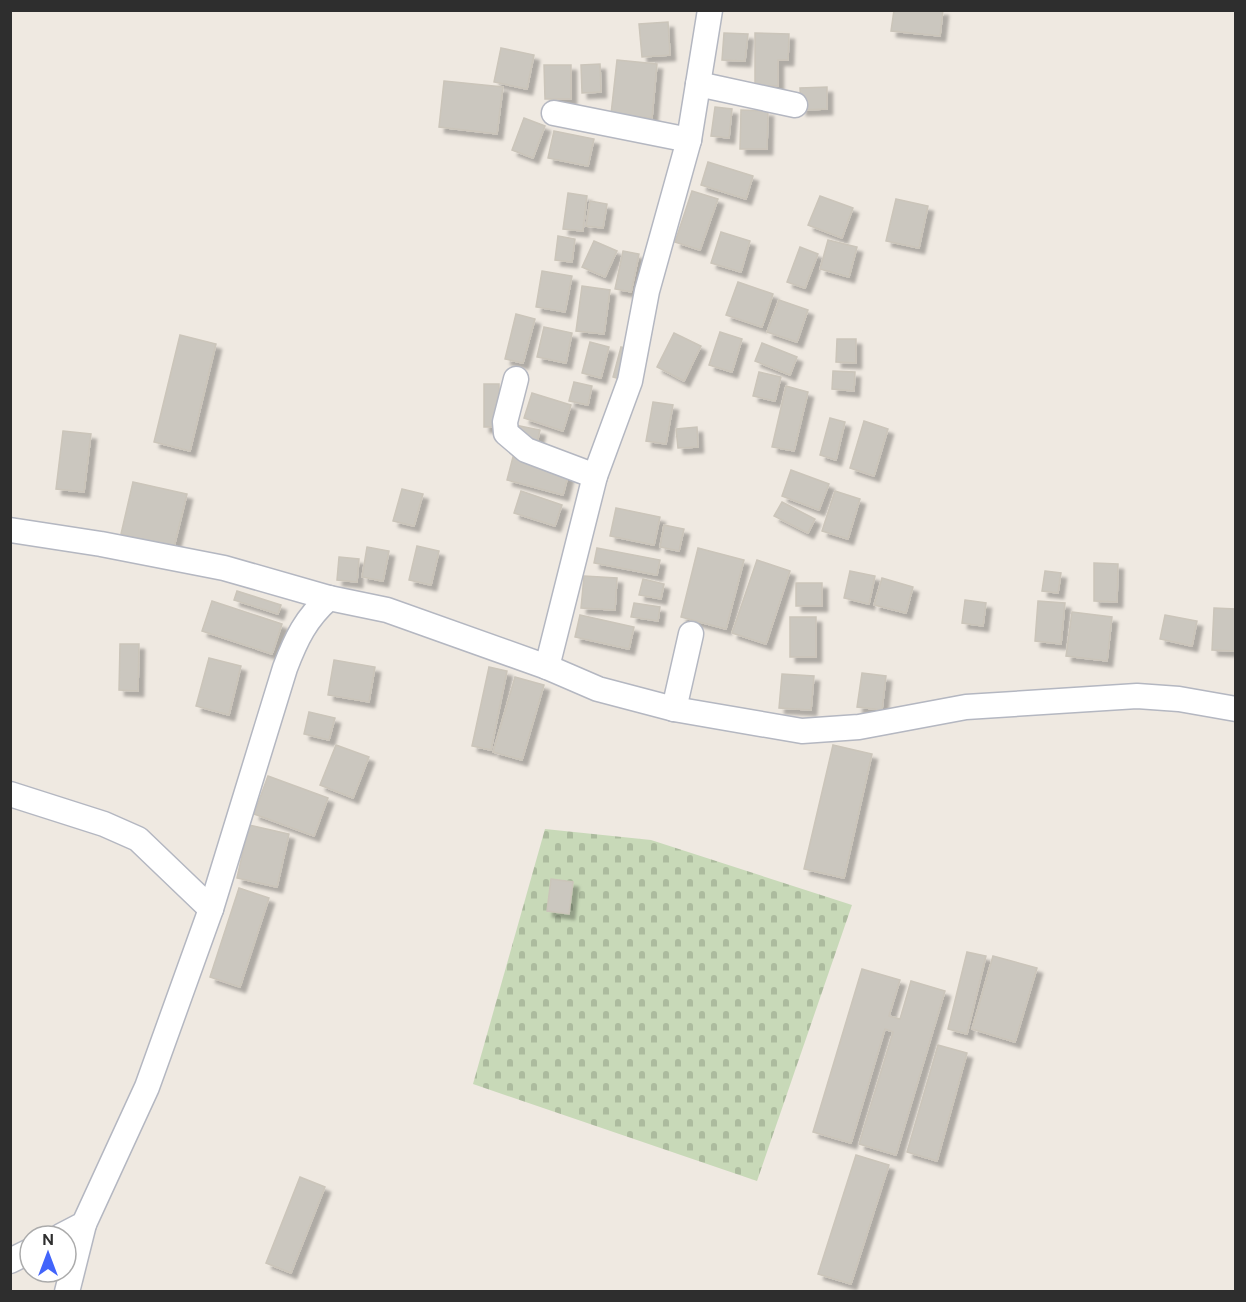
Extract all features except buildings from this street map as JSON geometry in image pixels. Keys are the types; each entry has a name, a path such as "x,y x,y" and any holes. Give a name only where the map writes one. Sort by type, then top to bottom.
{"street":[{"path":"547,667 595,476 630,381 647,291 689,140 710,10"},
{"path":"698,84 795,105"},
{"path":"554,113 689,140"},
{"path":"516,379 504,422 506,433 526,450 595,476"},
{"path":"10,530 101,544 224,568 329,598 387,610 547,667 598,689 674,709 802,731 859,727 966,707 1137,696 1179,699 1236,709"},
{"path":"67,1292 84,1224 147,1087 212,909 285,668 297,637 312,613 329,598"},
{"path":"674,709 691,634"},
{"path":"10,794 104,824 138,839 212,909"},
{"path":"78,1227 84,1224"}],"green space":[{"path":"545,829 651,840 852,905 757,1181 473,1084"}]}
